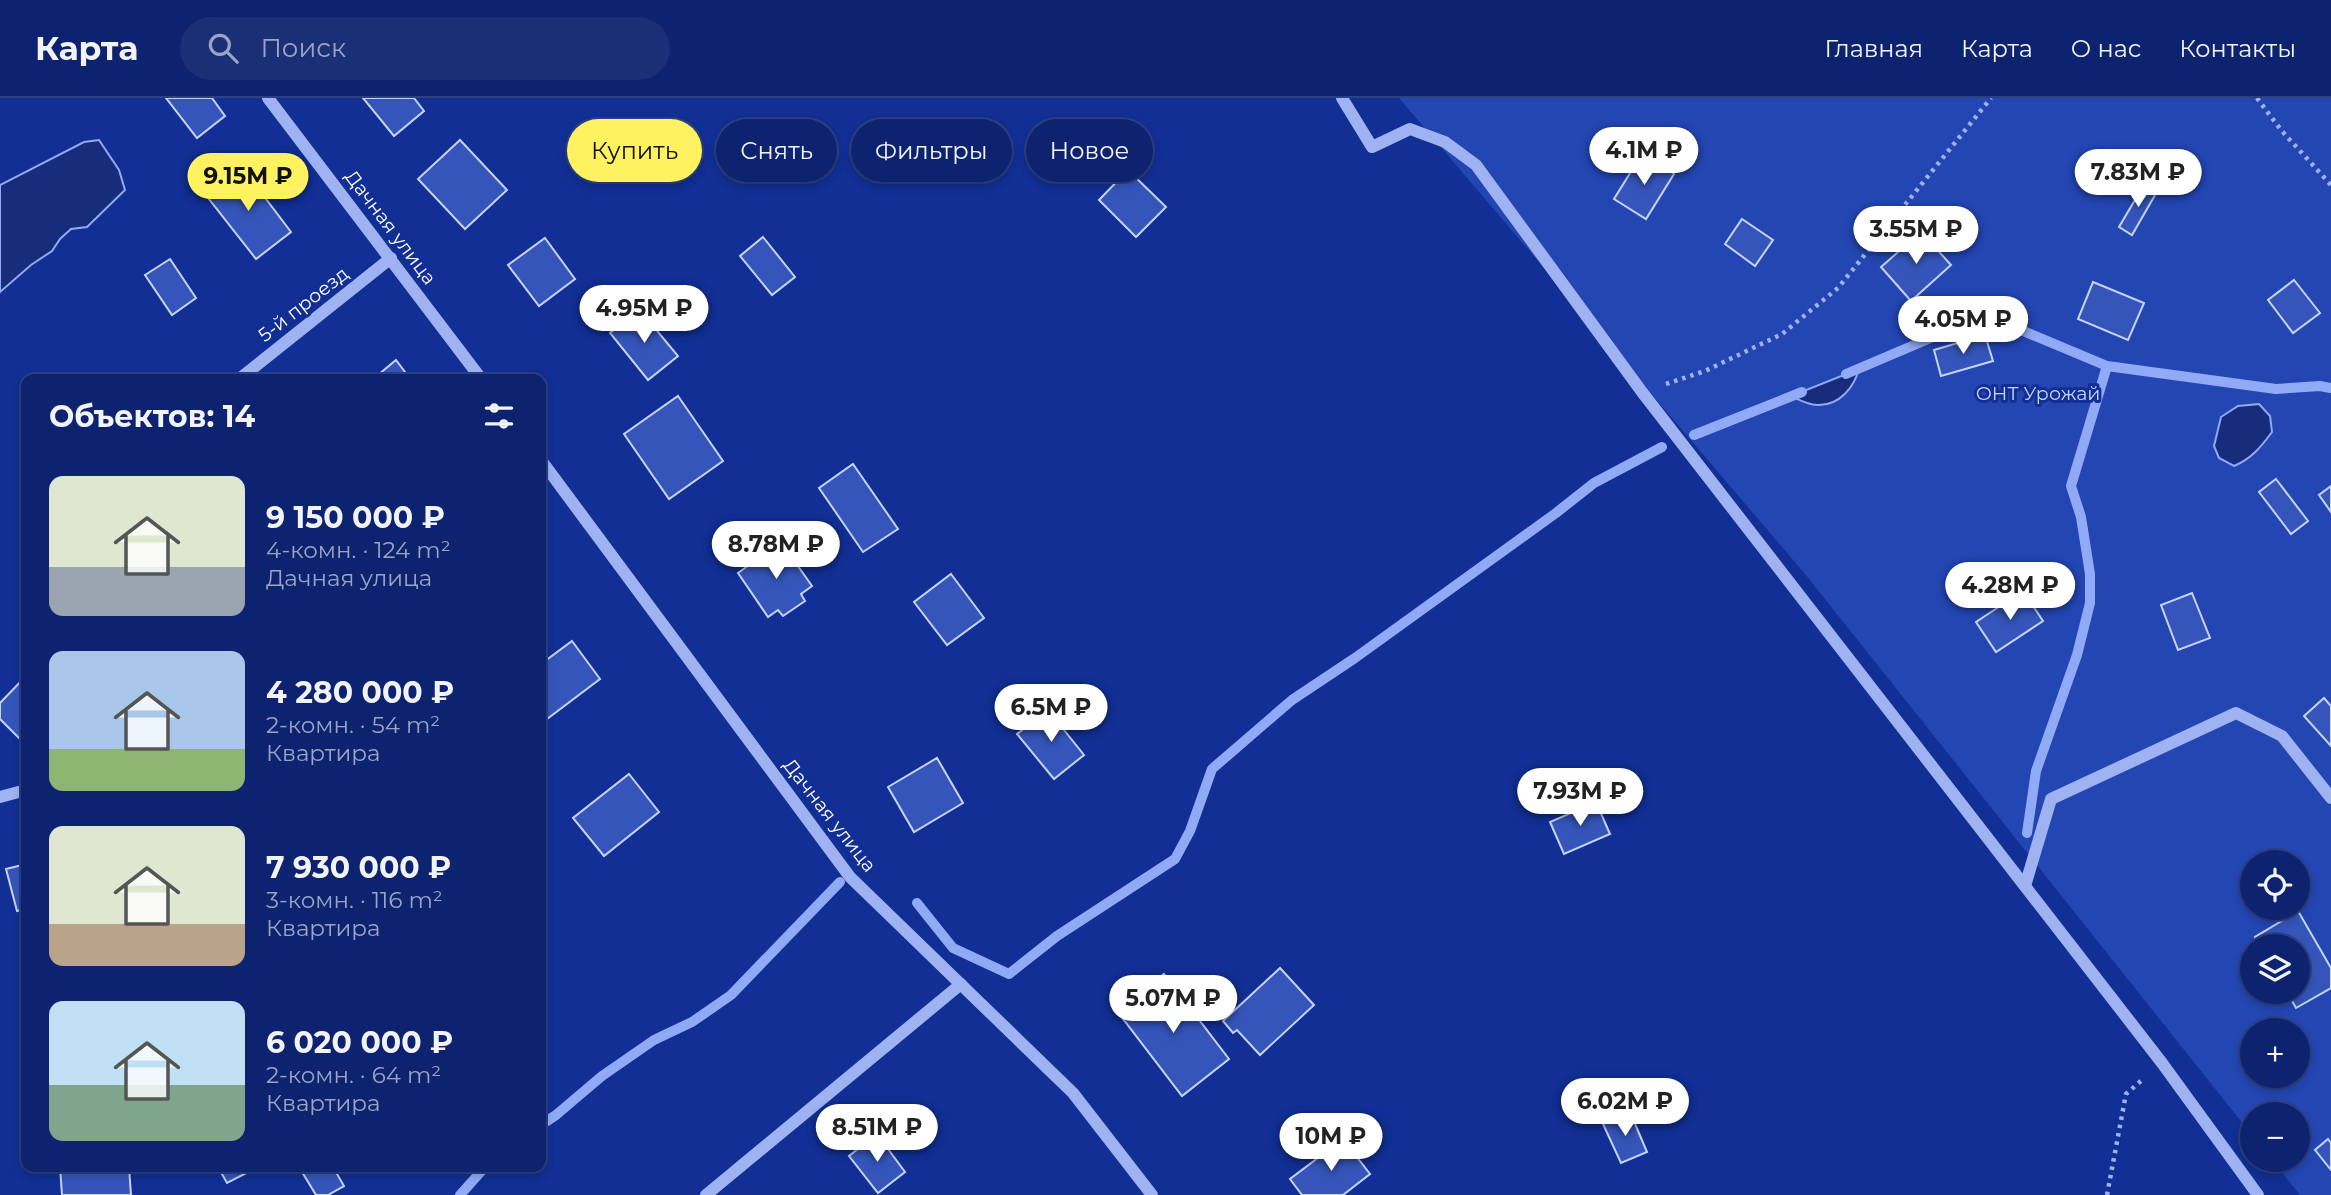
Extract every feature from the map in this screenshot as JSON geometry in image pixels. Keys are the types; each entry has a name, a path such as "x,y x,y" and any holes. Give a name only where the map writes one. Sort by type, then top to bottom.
{"street":[{"name":"Дачная улица","path":"268,98 478,374"},
{"path":"1343,98 1372,147 1410,129 1445,142 1476,165 1642,391 2162,1063 2258,1195"},
{"name":"5-й проезд","path":"246,374 391,258"},
{"name":"Дачная улица","path":"546,467 850,877 1073,1093 1152,1195"},
{"path":"2025,886 2051,799 2236,713 2282,736 2331,798"},
{"path":"0,797 21,791"},
{"path":"706,1195 961,984"}],"path":[{"path":"1642,391 1705,371 1783,334 1838,288 1991,98"},
{"path":"2257,98 2281,130 2331,185"},
{"path":"2107,1195 2126,1094 2162,1063"}],"green space":[{"name":"ОНТ Урожай","path":"1399,98 2331,98 2331,1195 2300,1195 2282,1172 2310,1172 2310,1102 2240,1102 2240,1120 1805,574"}],"shaded area":[{"path":"99,140 119,170 125,190 87,227 71,229 52,251 0,292 0,185 84,142"},
{"path":"1859,369 1850,388 1833,402 1812,405 1791,396"},
{"path":"2259,404 2270,416 2272,432 2264,443 2246,460 2234,466 2219,458 2214,446 2221,417 2238,406"}],"building":[{"path":"166,98 212,98 225,116 197,138"},
{"path":"363,98 414,98 424,111 394,136"},
{"path":"460,140 507,190 465,229 418,179"},
{"path":"1642,154 1674,174 1646,219 1614,199"},
{"path":"241,166 291,232 256,259 205,194"},
{"path":"1116,182 1140,182 1166,207 1136,237 1099,200"},
{"path":"2145,183 2158,190 2132,235 2119,227"},
{"path":"1742,219 1773,240 1755,266 1725,244"},
{"path":"1921,232 1951,265 1911,301 1881,267"},
{"path":"763,237 795,277 772,295 740,256"},
{"path":"545,238 575,279 539,306 508,265"},
{"path":"170,259 196,298 172,315 145,275"},
{"path":"2294,280 2320,313 2293,333 2268,300"},
{"path":"2093,282 2144,303 2128,340 2078,319"},
{"path":"639,309 678,356 648,380 610,333"},
{"path":"1985,335 1993,361 1941,376 1934,350"},
{"path":"396,360 406,374 379,374"},
{"path":"678,396 723,461 669,499 624,434"},
{"path":"853,464 898,529 863,552 819,488"},
{"path":"2276,479 2308,521 2291,534 2259,492"},
{"path":"2331,486 2331,512 2319,495"},
{"path":"781,542 812,586 801,594 805,601 783,616 778,610 768,617 738,573"},
{"path":"951,574 984,618 947,645 914,602"},
{"path":"2023,591 2043,621 1996,652 1976,622"},
{"path":"2192,593 2210,638 2178,650 2161,605"},
{"path":"572,641 600,679 547,719 546,718 546,660"},
{"path":"21,681 21,740 0,719 0,703"},
{"path":"2324,698 2331,706 2331,746 2304,716"},
{"path":"1048,710 1084,755 1054,779 1017,734"},
{"path":"937,758 963,803 914,832 888,787"},
{"path":"629,774 659,812 604,856 573,818"},
{"path":"1596,802 1610,834 1564,854 1550,822"},
{"path":"21,865 21,910 17,911 6,869"},
{"path":"2283,920 2303,920 2331,968 2331,988 2310,1000 2310,934 2260,934"},
{"path":"1280,968 1314,1005 1260,1055 1237,1030 1233,1033 1223,1021"},
{"path":"1164,974 1229,1059 1182,1096 1117,1011"},
{"path":"1630,1112 1647,1152 1621,1163 1603,1124"},
{"path":"877,1134 905,1172 878,1193 849,1156"},
{"path":"1343,1139 1370,1174 1343,1195 1302,1195 1290,1179"},
{"path":"2328,1139 2331,1143 2331,1170 2315,1150"},
{"path":"60,1172 129,1172 131,1195 62,1195"},
{"path":"221,1172 248,1172 227,1183"},
{"path":"302,1172 336,1172 344,1186 328,1195 316,1195"}],"waterway":[{"path":"1846,374 1966,323 1992,318 2107,366 2276,389 2320,386 2331,388"},
{"path":"2027,833 2036,771 2077,655 2090,603 2090,574 2081,517 2071,486 2107,366"},
{"path":"1694,435 1802,392"},
{"path":"917,903 953,948 1009,974 1057,936 1175,859 1190,831 1212,769 1292,700 1355,658 1594,483 1662,447"},
{"path":"546,1122 602,1076 654,1040 692,1022 731,995 840,882"},
{"path":"460,1195 481,1172"}]}
